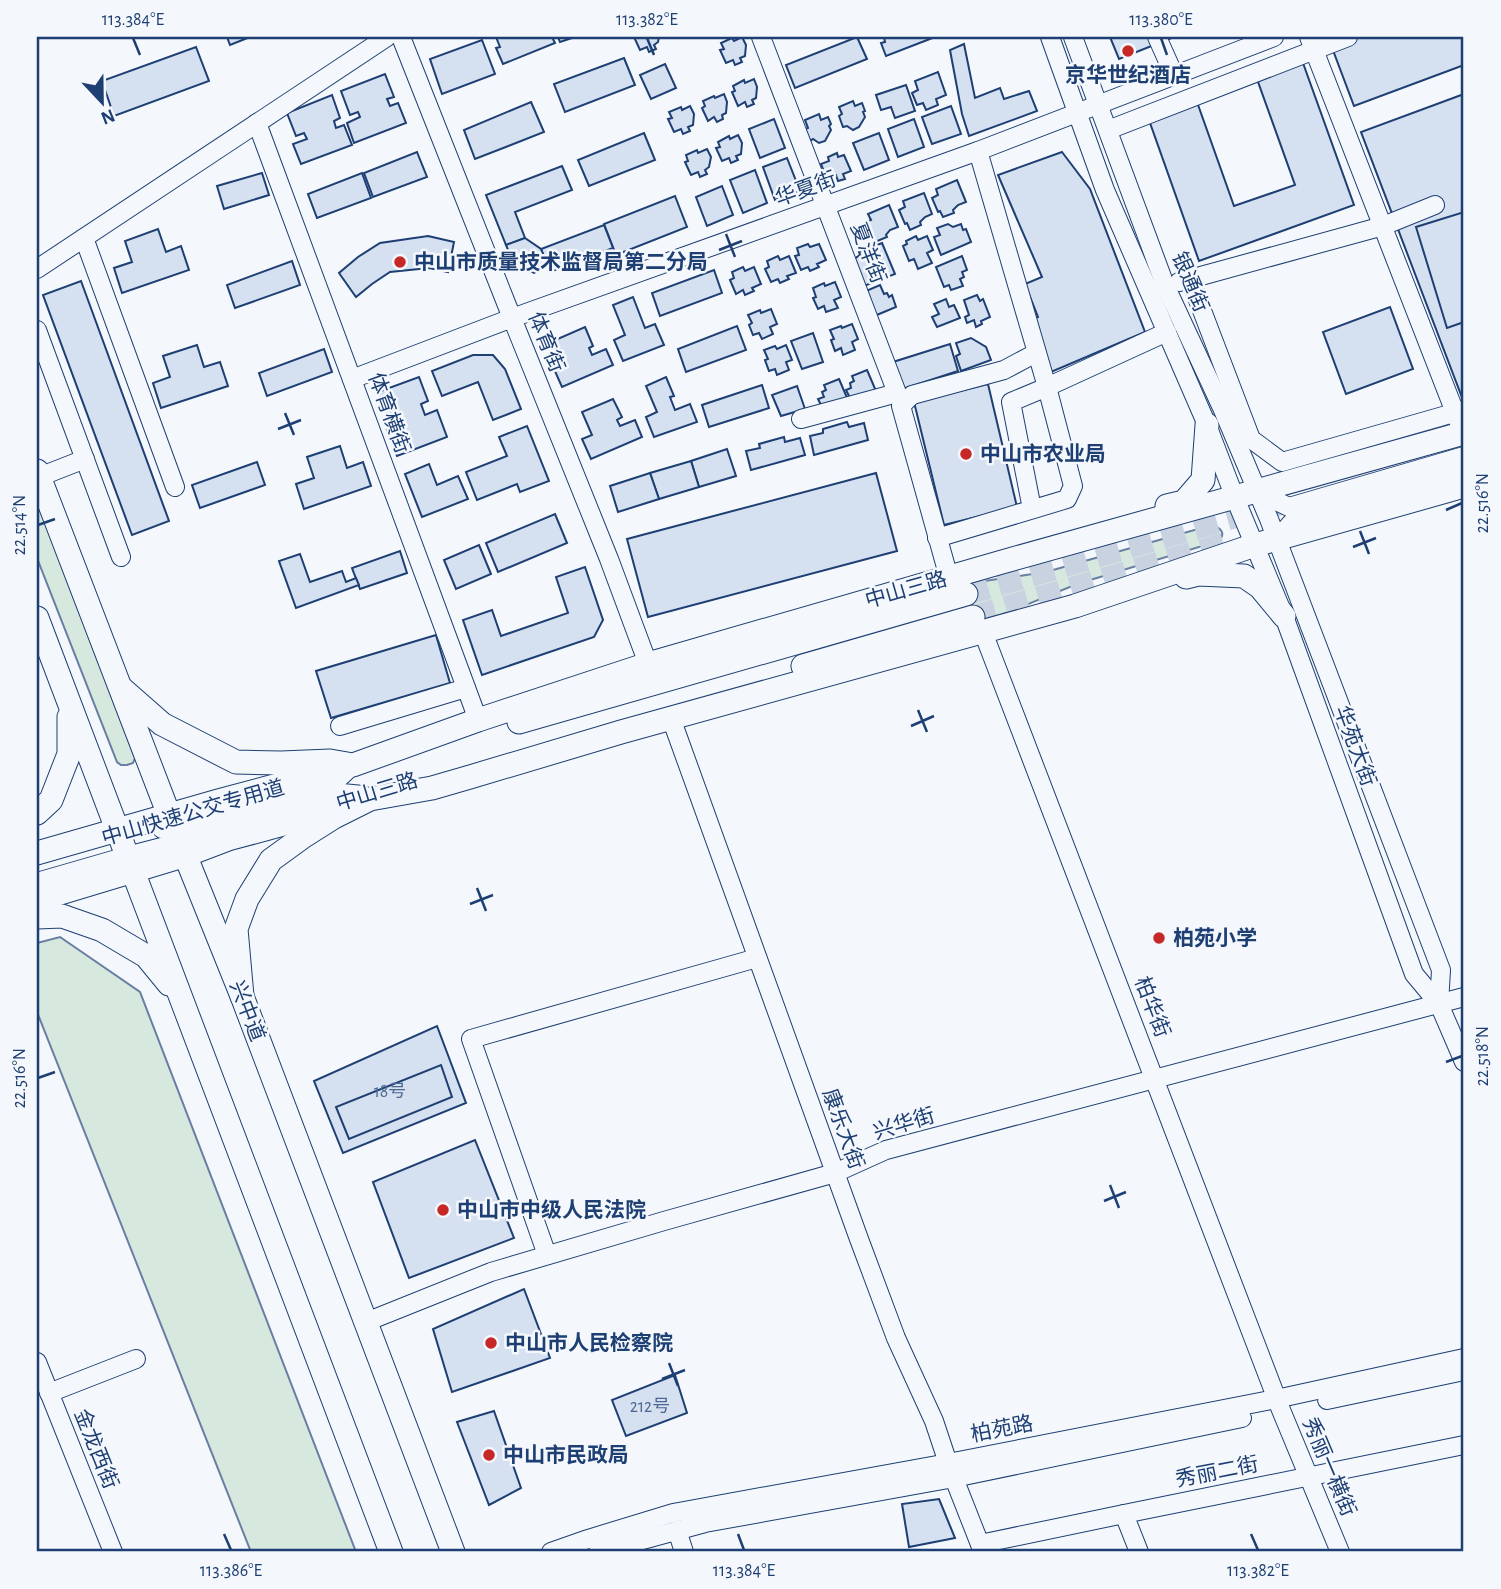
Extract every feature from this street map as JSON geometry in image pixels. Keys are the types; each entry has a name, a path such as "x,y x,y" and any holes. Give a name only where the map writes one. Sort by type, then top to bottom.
{"main road":[{"name":"中山三路","path":"124,849 177,834 353,765 478,720 648,664 1257,492 1462,422"},
{"path":"1058,547 1115,520 1184,502 1203,480 1208,425"},
{"name":"兴中道","path":"38,474 242,996 453,1552"},
{"name":"中山三路","path":"177,834 228,839 280,825 659,707 978,624 1075,606 1266,542 1464,486"},
{"path":"1075,606 1198,574 1244,576 1260,587 1284,616"},
{"name":"中山三路","path":"353,765 462,738 966,594"},
{"path":"37,618 391,1552"},
{"name":"中山三路","path":"367,797 444,784 978,624"},
{"path":"121,688 162,724 236,762 330,761 353,765"},
{"path":"37,813 51,800 69,754 69,699"},
{"path":"242,996 236,929 247,898 271,860 367,797"},
{"path":"37,853 124,849 177,834"},
{"path":"37,900 124,849"},
{"path":"37,917 62,916 102,930 146,956 182,999"}],"street":[{"path":"37,269 387,37"},
{"name":"体育街","path":"401,37 610,559 648,664"},
{"name":"夏洋街","path":"761,37 897,393 802,419"},
{"path":"1050,37 1105,190 1157,287 1383,226 1435,205"},
{"name":"银通街","path":"1073,37 1108,130 1157,287 1223,410 1257,492 1266,542"},
{"path":"1157,37 1174,75"},
{"name":"华夏街","path":"352,379 512,318 978,151 1274,37"},
{"path":"1108,130 1312,43 1348,37"},
{"path":"1190,279 1251,439 1282,462 1462,422 1312,43"},
{"name":"体育横街","path":"257,122 478,720"},
{"path":"937,538 1067,499 1073,486 978,151"},
{"path":"84,238 175,487"},
{"name":"华苑大街","path":"1157,287 1167,332 1208,425 1235,498 1266,542 1441,970 1439,1004"},
{"path":"37,330 121,557"},
{"path":"1011,402 1167,332"},
{"path":"949,578 901,406 912,395 1004,370 1036,354"},
{"path":"1004,370 1032,509"},
{"path":"1257,492 1289,507 1464,456"},
{"path":"38,474 85,459"},
{"path":"1266,542 1294,520 1464,471"},
{"name":"华苑大街","path":"1266,542 1284,616 1414,974 1439,1004 1464,1062"},
{"name":"柏华街","path":"978,624 1278,1404"},
{"path":"340,726 466,688"},
{"name":"康乐大街","path":"671,718 896,1338 934,1421 981,1548"},
{"name":"中山快速公交专用道","path":"37,864 124,849"},
{"name":"中山快速公交专用道","path":"37,882 124,849"},
{"path":"547,1255 471,1039 757,958"},
{"name":"兴华街","path":"366,1322 491,1272 835,1173 886,1150 1464,997"},
{"name":"柏苑路","path":"1278,1404 1464,1357"},
{"path":"49,1393 136,1360"},
{"name":"金龙西街","path":"37,1362 113,1552"},
{"name":"柏苑路","path":"598,1552 705,1523 951,1471 1278,1404 1464,1371"},
{"name":"秀丽一横街","path":"1278,1404 1340,1552"},
{"name":"秀丽二街","path":"981,1548 1124,1514 1464,1445"},
{"name":"柏苑路","path":"551,1552 673,1513 951,1471"},
{"path":"1124,1514 1139,1552"},
{"path":"677,1530 684,1552"}],"shaded area":[{"path":"37,501 135,758 133,763 121,765 117,762 37,558"},
{"path":"1212,525 1221,531 1219,541 1077,584 977,625 964,584 1046,572"},
{"path":"60,937 140,992 356,1552 251,1552 37,1012 37,943"}],"building":[{"path":"227,37 250,37 230,45"},
{"path":"496,37 552,37 555,43 503,64 496,48 500,47"},
{"path":"558,37 575,37 560,42"},
{"path":"634,37 659,37 654,45 656,49 649,52 647,47 640,50"},
{"path":"742,37 746,45 745,56 740,58 742,62 735,65 733,60 726,63 720,50 724,49 721,43"},
{"path":"857,37 867,59 795,88 786,65"},
{"path":"884,37 935,37 886,56 881,43 885,42"},
{"name":"京华世纪酒店","path":"1110,37 1174,37 1119,59"},
{"path":"1328,37 1464,37 1464,65 1354,106"},
{"path":"482,40 495,74 442,94 430,59"},
{"path":"964,44 975,98 1000,88 1004,99 1029,91 1037,111 969,136 950,50"},
{"path":"196,47 209,81 114,116 102,81"},
{"path":"624,58 635,85 565,112 554,84"},
{"path":"1303,63 1354,205 1199,261 1149,120 1197,102 1234,206 1295,185 1257,79"},
{"path":"665,64 676,88 651,99 640,75"},
{"path":"938,72 946,95 936,99 938,105 926,110 923,103 917,105 912,93 918,90 915,81"},
{"path":"385,74 394,97 387,99 390,106 398,103 406,123 354,143 347,123 360,117 358,112 350,115 341,91"},
{"path":"754,79 757,87 756,98 752,100 754,104 747,107 745,102 738,106 732,92 735,91 733,86 744,80 745,83"},
{"path":"906,85 915,111 895,118 891,107 881,110 876,95"},
{"path":"724,94 727,102 723,119 717,122 714,117 708,121 702,108 705,106 703,101"},
{"path":"1464,94 1464,400 1463,400 1361,132"},
{"path":"332,95 340,118 334,121 336,128 344,125 352,145 301,164 293,144 307,139 304,133 296,136 287,113"},
{"path":"853,101 855,106 862,103 865,117 859,127 853,130 847,126 843,127 839,107"},
{"path":"531,102 544,132 475,159 464,130"},
{"path":"690,106 694,114 693,125 688,127 690,131 683,134 681,129 674,132 668,119 672,118 669,112"},
{"path":"951,106 961,134 932,144 922,117"},
{"path":"819,114 821,120 828,117 831,130 825,141 819,143 813,139 810,141 805,120"},
{"path":"774,119 785,148 760,158 749,129"},
{"path":"914,119 924,147 898,157 888,129"},
{"path":"644,133 655,160 589,186 578,160"},
{"path":"879,133 889,160 864,170 853,143"},
{"path":"738,135 742,143 741,154 736,156 738,160 731,163 729,158 722,161 716,148 720,147 718,142"},
{"path":"707,149 711,157 709,167 705,170 707,174 700,177 698,172 691,175 685,162 688,161 686,155"},
{"path":"417,152 427,177 373,197 364,173"},
{"path":"1062,152 1090,189 1145,332 1051,372 1029,321 1038,317 1025,284 1042,277 998,175"},
{"path":"837,153 838,157 844,155 851,171 843,174 845,179 838,181 836,175 827,179 821,164"},
{"path":"787,158 800,191 775,200 763,167"},
{"path":"562,166 572,190 515,212 525,238 506,245 486,195"},
{"path":"755,170 767,203 743,213 730,180"},
{"path":"262,173 269,195 224,209 217,186"},
{"path":"362,173 371,198 317,218 308,194"},
{"path":"957,180 966,202 958,205 953,210 954,213 943,217 932,198 938,195 936,189"},
{"path":"722,186 733,215 707,226 696,197"},
{"path":"924,193 932,214 920,222 921,225 910,230 899,210 905,207 903,201"},
{"path":"675,196 687,227 616,255 604,224"},
{"path":"889,205 898,227 890,230 887,237 875,242 865,222 871,220 868,214"},
{"path":"1464,212 1464,322 1447,328 1416,227"},
{"path":"948,224 953,227 961,224 971,242 941,255 934,237 940,235 937,228"},
{"path":"604,225 613,248 550,272 541,249"},
{"path":"158,229 166,252 181,246 189,270 122,293 114,268 132,262 125,241"},
{"name":"中山市质量技术监督局第二分局","path":"428,236 454,242 448,272 429,268 390,272 356,297 339,273 380,243"},
{"path":"916,236 918,240 927,236 933,250 927,253 932,263 918,269 914,259 909,261 903,246 907,244 906,241"},
{"path":"525,238 541,249 548,266 534,273 513,262 506,245"},
{"path":"882,243 895,274 864,286 854,259 860,255 859,252"},
{"path":"808,244 810,247 819,244 826,260 810,271 808,267 801,270 795,256 799,255 797,248"},
{"path":"778,256 780,260 789,256 796,273 787,276 789,279 780,283 778,279 771,282 765,269 769,267 767,261"},
{"path":"962,256 967,270 962,272 964,277 960,279 963,286 951,290 949,285 944,287 936,267"},
{"path":"292,261 300,285 235,308 227,285"},
{"path":"743,267 745,271 754,267 761,284 745,295 743,290 736,294 730,280 734,278 732,272"},
{"path":"714,270 722,293 660,316 652,293"},
{"path":"81,281 169,521 132,535 43,295"},
{"path":"835,282 841,297 834,300 838,308 826,312 824,306 818,309 813,298 816,297 813,288"},
{"path":"880,285 884,294 887,293 889,297 892,295 896,307 872,317 866,291"},
{"path":"977,295 980,301 983,299 990,317 976,327 974,320 967,323 965,317 969,315 964,300"},
{"path":"633,297 645,328 655,324 664,345 623,361 614,340 625,335 613,305"},
{"path":"946,299 949,307 954,305 960,318 937,327 932,317 939,314 934,304"},
{"path":"1390,307 1413,369 1346,394 1323,332"},
{"path":"771,309 777,324 770,327 773,334 762,339 759,333 753,335 748,315"},
{"path":"852,324 858,339 852,342 855,350 843,355 841,348 835,351 830,330"},
{"path":"737,326 746,350 686,372 678,349"},
{"path":"585,327 593,346 589,348 592,355 606,349 613,365 562,387 554,369 563,365 553,341"},
{"path":"813,333 823,362 802,369 791,341"},
{"path":"971,338 986,347 991,360 961,371 956,356 960,354 956,343"},
{"path":"950,344 958,371 903,389 893,362"},
{"path":"197,345 204,367 220,362 228,386 161,408 153,383 170,377 163,356"},
{"path":"786,345 792,360 786,362 789,370 777,375 775,369 769,371 764,350"},
{"path":"324,349 332,372 267,396 259,373"},
{"path":"473,355 493,355 505,369 521,409 493,420 478,382 442,396 432,371"},
{"path":"867,370 876,391 851,400 846,390 851,388 850,383 854,381 852,376"},
{"path":"419,377 428,401 421,404 425,415 437,410 447,437 397,456 387,430 398,426 393,413 387,415 378,392"},
{"path":"666,377 674,396 670,397 675,410 690,404 697,422 654,437 646,417 657,412 646,386"},
{"path":"839,379 848,400 823,409 818,399 824,397 824,385"},
{"name":"中山市农业局","path":"988,384 1017,507 944,525 914,402"},
{"path":"762,385 769,408 709,427 702,405"},
{"path":"797,386 805,409 781,416 772,395"},
{"path":"613,399 622,417 617,420 620,426 635,420 642,437 591,459 582,439 592,435 582,412"},
{"path":"847,422 849,427 864,423 868,440 814,455 810,436"},
{"path":"527,426 549,481 520,492 517,484 477,500 466,472 507,456 499,437"},
{"path":"784,437 785,442 800,438 805,455 751,470 746,451"},
{"path":"340,446 347,468 363,462 371,486 304,509 296,484 314,478 307,457"},
{"path":"727,449 736,476 699,487 691,461"},
{"path":"691,461 699,487 659,499 650,473"},
{"path":"257,462 265,485 200,508 192,485"},
{"path":"429,464 437,485 458,476 468,499 422,517 405,474"},
{"path":"650,473 659,499 618,512 610,486"},
{"path":"876,473 897,551 648,617 627,539"},
{"path":"555,514 567,543 498,572 486,543"},
{"path":"479,545 491,574 456,589 444,560"},
{"path":"400,551 407,573 360,589 352,568"},
{"path":"300,554 310,582 342,571 346,582 356,578 359,585 296,608 279,561"},
{"path":"585,567 603,620 594,637 482,675 463,620 492,610 501,636 568,613 556,577"},
{"path":"436,635 450,683 331,718 316,671"},
{"path":"437,1026 466,1103 343,1153 314,1081"},
{"path":"441,1065 452,1097 349,1139 336,1107"},
{"name":"中山市中级人民法院","path":"475,1140 514,1238 409,1278 373,1182"},
{"name":"中山市人民检察院","path":"524,1289 550,1358 452,1392 433,1329"},
{"path":"675,1375 687,1413 626,1436 612,1400"},
{"name":"中山市民政局","path":"494,1411 521,1488 489,1505 457,1422"},
{"path":"939,1499 955,1538 909,1547 902,1504"}],"tunnel":[{"path":"966,594 1286,502"},
{"path":"973,617 1232,542"}],"place":[{"name":"京华世纪酒店","path":"1128,51"},
{"name":"中山市质量技术监督局第二分局","path":"400,262"},
{"name":"中山市农业局","path":"966,454"},
{"name":"柏苑小学","path":"1159,938"},
{"name":"中山市中级人民法院","path":"443,1210"},
{"name":"中山市人民检察院","path":"491,1343"},
{"name":"中山市民政局","path":"489,1455"}]}
